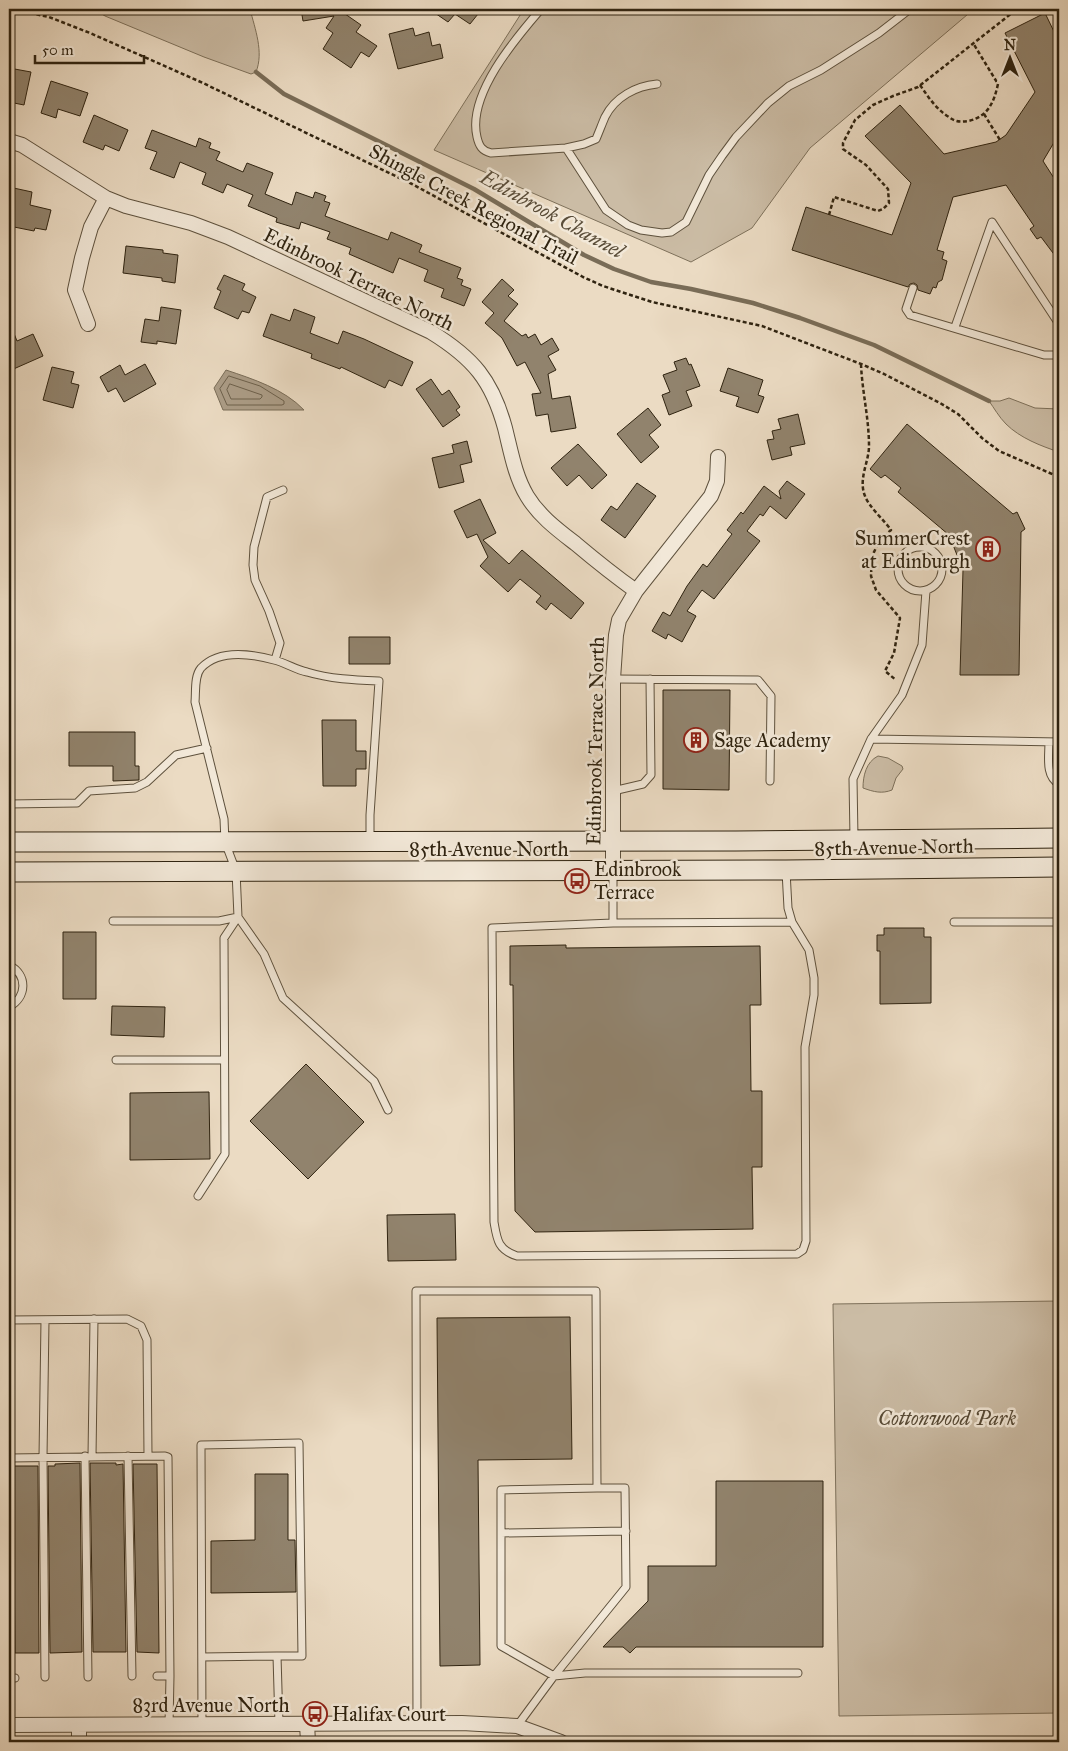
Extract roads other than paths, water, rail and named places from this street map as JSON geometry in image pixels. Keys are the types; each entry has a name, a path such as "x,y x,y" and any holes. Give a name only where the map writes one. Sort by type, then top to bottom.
{"main road":[{"name":"85th Avenue North","path":"9,842 613,842 1059,838"},
{"name":"85th Avenue North","path":"9,872 786,870 1059,867"}],"street":[{"name":"Edinbrook Terrace North","path":"9,141 22,145 106,198 126,206 191,223 228,237 431,332 450,343 469,359 485,379 496,401 517,476 528,497 542,516 559,531 636,591 619,620 616,635 613,679 613,870"},
{"path":"88,324 75,290 91,227 106,198"},
{"path":"636,591 711,496 717,481 718,457"},
{"name":"83rd Avenue North","path":"9,1725 462,1723 516,1726 561,1742"},
{"path":"307,1724 308,1742"},
{"path":"79,1725 79,1742"}],"lane":[{"path":"541,9 494,71 478,104 475,130 478,144 484,151 490,153 566,148 584,144 596,139 606,115 626,94 641,86 657,84"},
{"path":"566,148 606,210 641,230 662,233 671,232 686,222 709,175 722,156 736,137 768,103 789,86 821,70 879,33 910,9"},
{"path":"955,327 992,222 1059,324"},
{"path":"913,288 906,309 910,315 1044,355 1059,354"},
{"path":"275,660 280,643 269,611 255,580 253,565 254,547 267,497 283,490"},
{"path":"916,547 930,549 941,560 942,568 939,582 926,591 912,590 901,581 898,574 899,560 909,549 916,547"},
{"path":"854,841 853,779 871,739 906,687 922,645 926,591"},
{"path":"370,842 379,682 306,672 275,660 240,655 226,655 200,669 196,683 195,702 224,819 226,842 236,872 238,917 264,954 283,998 374,1081 388,1110"},
{"path":"613,679 758,680 771,696 770,781"},
{"path":"613,791 643,784 651,775 650,679"},
{"path":"871,739 1059,742"},
{"path":"1048,742 1049,769 1053,780 1059,784"},
{"path":"9,804 76,803 89,791 135,788 147,782 176,755 207,748"},
{"path":"613,870 613,923"},
{"path":"786,870 788,908 792,922 809,950 814,978 814,995 805,1047 806,1241 803,1250 797,1254 517,1256 506,1252 500,1244 494,1222 492,928 613,923 792,922"},
{"path":"113,922 220,921 238,917"},
{"path":"198,1196 225,1154 224,938 238,917"},
{"path":"954,922 1059,922"},
{"path":"9,965 17,970 24,983 20,998 9,1007"},
{"path":"116,1060 224,1060"},
{"path":"417,1724 416,1292 596,1291 597,1488"},
{"path":"88,1677 88,1456 94,1319"},
{"path":"9,1320 127,1319 141,1326 147,1340 148,1456"},
{"path":"45,1320 43,1457 45,1677"},
{"path":"202,1657 302,1656 299,1443 201,1445 202,1725"},
{"path":"9,1458 88,1456 168,1457 169,1725"},
{"path":"128,1456 132,1676"},
{"path":"516,1726 554,1676 626,1586 625,1488 501,1490 501,1646 554,1676 586,1673 798,1673"},
{"path":"501,1533 626,1531"},
{"path":"277,1656 279,1724"},
{"path":"157,1676 170,1676"}],"water":[{"path":"226,370 278,390 304,410 223,410 214,388"}],"waterway":[{"name":"Edinbrook Channel","path":"256,72 284,94 474,189 584,255 614,269 651,282 753,303 800,318 874,345 989,401"}],"place":[{"name":"SummerCrest at Edinburgh","path":"988,549"},
{"name":"Sage Academy","path":"696,740"},
{"name":"Edinbrook Terrace","path":"577,881"},
{"name":"Halifax Court","path":"315,1714"}],"park label":[{"name":"Cottonwood Park","path":"947,1418"}]}
